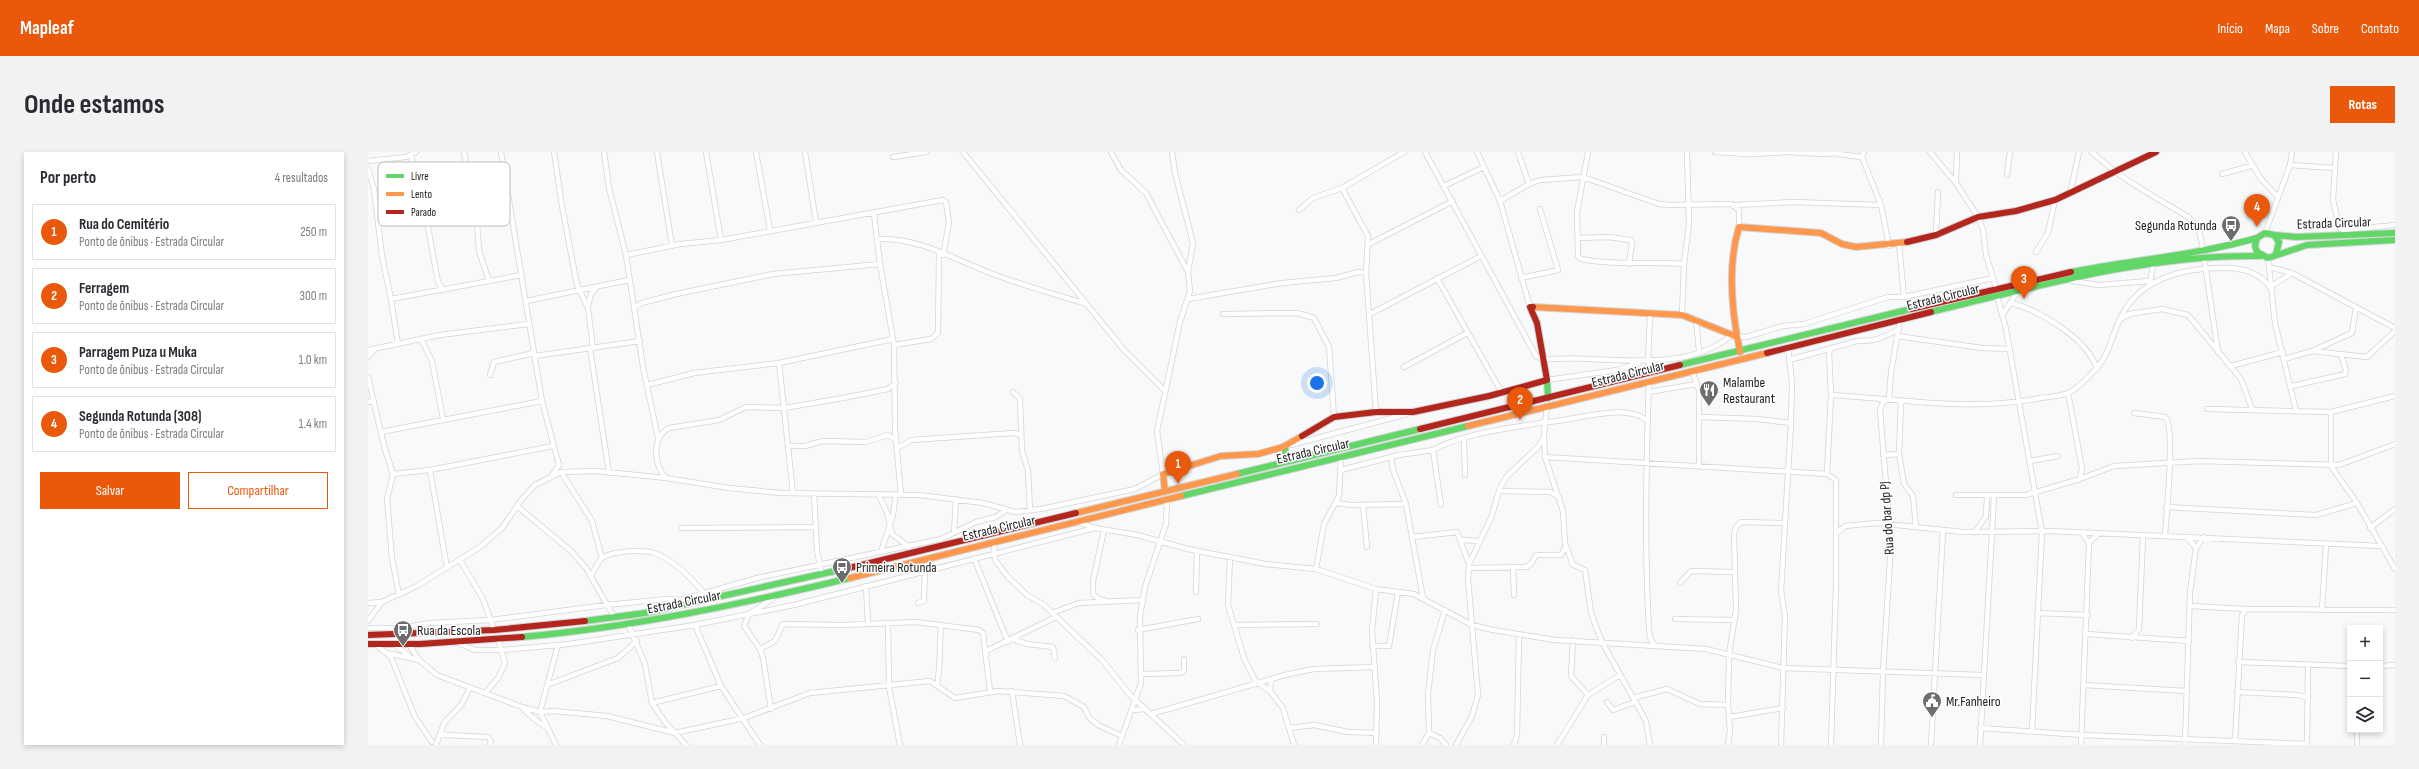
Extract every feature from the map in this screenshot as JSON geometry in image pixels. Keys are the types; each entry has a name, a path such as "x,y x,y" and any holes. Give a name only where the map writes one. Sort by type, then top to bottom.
{"main road":[{"path":"1740,352 1733,336 1733,274 1739,227 1821,233 1842,244 1856,247 1889,246 1936,235 1978,217 2016,210 2055,200 2156,152"},
{"path":"2265,233 2274,235 2279,242 2276,254 2268,258 2260,256 2255,247 2257,238 2265,233"},
{"name":"Estrada Circular","path":"2274,235 2296,238 2395,233"},
{"name":"Estrada Circular","path":"368,635 494,630 645,613 914,552 1654,373 1996,288 2122,262 2203,250 2257,238"},
{"name":"Estrada Circular","path":"2276,254 2307,245 2395,240"},
{"name":"Estrada Circular","path":"368,644 498,639 628,624 686,615 779,595 1996,296 2070,280 2204,257 2260,256"},
{"path":"1548,398 1547,380 1542,359 1537,323 1530,307 1573,308 1650,315 1682,315 1696,319 1733,336"},
{"path":"1165,491 1163,474 1171,470 1221,456 1258,454 1285,446 1334,417 1376,412 1413,412 1502,392 1547,380"},
{"path":"1285,446 1286,461"}],"street":[{"path":"368,161 410,156 416,152"},
{"path":"464,152 466,162"},
{"path":"500,152 502,162"},
{"path":"554,152 562,206 579,290 588,308"},
{"path":"604,152 609,188 626,255 647,385 658,438 656,459 659,468 666,478"},
{"path":"657,152 672,246"},
{"path":"706,152 721,240"},
{"path":"756,152 770,230"},
{"path":"805,152 816,222"},
{"path":"893,157 926,152"},
{"path":"963,152 1124,350 1164,390"},
{"path":"1111,152 1121,170 1146,193 1188,272"},
{"path":"368,603 382,602 399,595 460,560 494,536 535,485 552,475 561,472 575,470 656,477 729,488 793,493 896,494 956,499 983,503 1006,510 1030,510 1135,490 1163,474 1157,435 1164,390 1176,350 1180,322 1190,291 1188,272 1193,243 1174,173 1172,152"},
{"path":"1299,210 1313,198 1342,188 1404,152"},
{"path":"1425,152 1453,201 1533,351 1542,359 1648,362 1716,346 1733,336 1746,337 1783,326 1804,324 1866,306 1876,300 1904,296 1993,278"},
{"path":"1477,152 1500,201 1530,307"},
{"path":"1518,152 1528,184"},
{"path":"1588,152 1577,212 1578,256 1581,259 1629,264 1653,262 1684,264"},
{"path":"1682,315 1684,264 1690,224 1688,205 1687,152"},
{"path":"1715,152 1839,153 1862,157"},
{"path":"1864,152 1862,157 1881,205 1889,246"},
{"path":"1930,152 1956,183 1978,217 1983,230 1986,255 1996,288"},
{"path":"1956,183 1957,152"},
{"path":"2007,175 2010,152"},
{"path":"2070,194 2079,152"},
{"path":"2092,152 2114,173 2188,216 2196,224 2201,233 2203,250"},
{"path":"2245,152 2252,166 2278,197"},
{"path":"2265,233 2290,166 2292,152"},
{"path":"2336,152 2333,200 2338,227 2343,230 2395,225"},
{"path":"410,156 412,162"},
{"path":"2222,174 2252,166"},
{"path":"2290,166 2334,168"},
{"path":"1444,186 1484,167"},
{"path":"368,168 374,189 378,222"},
{"path":"1500,201 1528,184 1554,178 1584,177 1650,202 1670,205 1725,203 1735,205 1794,202 1881,205"},
{"path":"1342,188 1368,236 1369,244 1366,273 1376,412"},
{"path":"1936,235 1938,192"},
{"path":"626,255 672,246 721,240 816,222 874,214 943,200 946,202 949,223 941,254 938,333 931,339 894,342 779,363 694,373 647,385"},
{"path":"2036,252 2048,234 2055,200"},
{"path":"1369,244 1453,201"},
{"path":"1735,205 1739,210 1739,227"},
{"path":"510,208 542,401 559,465 552,475"},
{"path":"1521,278 1558,270 1540,209"},
{"path":"874,214 880,264 894,342 896,383 896,449 901,495"},
{"path":"378,226 382,256 398,344"},
{"path":"428,226 438,282 443,290"},
{"path":"477,226 479,251 490,281"},
{"path":"1578,238 1608,237 1631,240 1629,264"},
{"path":"878,239 903,240 917,243 941,254 1035,289 1086,304"},
{"path":"1899,244 1904,296"},
{"path":"1370,314 1481,256"},
{"path":"2204,257 2218,352"},
{"path":"2268,258 2275,324 2292,386 2296,411"},
{"path":"634,308 642,303 676,294 773,274 880,264"},
{"path":"1830,395 1889,398 1901,402 1960,404 2020,403 2068,393 2097,369 2110,349 2119,320 2128,305 2150,283 2153,265"},
{"path":"2269,266 2292,273 2356,307 2395,330 2367,357 2312,351"},
{"path":"2070,280 2099,286 2150,283 2172,274 2206,268 2244,270 2257,275 2270,287"},
{"path":"1188,299 1282,283 1336,278 1358,272 1366,273"},
{"path":"2270,287 2292,273"},
{"path":"390,299 522,275"},
{"path":"1437,278 1502,392"},
{"path":"526,301 629,280"},
{"path":"597,287 591,294 588,308 591,348 609,473"},
{"path":"2003,314 2012,303 2018,291"},
{"path":"1996,296 2003,314 2010,349 2042,532 2032,731"},
{"path":"2012,303 2028,308 2073,336 2094,361 2097,369"},
{"path":"2285,359 2312,351 2352,333 2356,307"},
{"path":"2119,320 2129,314 2162,308 2188,315 2231,366 2245,386 2252,409"},
{"path":"1223,314 1297,313 1314,318 1329,347 1332,362 1334,417"},
{"path":"1650,315 1648,362 1654,373"},
{"path":"1696,319 1699,351"},
{"name":"Rua do bar dp PJ","path":"1881,745 1884,703 1883,672 1891,544 1888,524 1880,410 1883,402 1889,398 1900,320"},
{"path":"368,350 421,339 529,324"},
{"path":"1789,360 1827,352 1832,348 1857,341 1864,343 1877,341 1899,329"},
{"path":"1404,367 1467,333"},
{"path":"1898,336 1982,348 2010,349"},
{"path":"421,339 432,361 442,420"},
{"path":"490,375 492,365 498,360 640,341"},
{"path":"1781,745 1785,616 1781,591 1789,472 1792,383 1788,347"},
{"path":"368,357 375,348"},
{"path":"1827,352 1830,395 1827,474"},
{"path":"2231,366 2283,352"},
{"path":"2292,386 2345,374 2346,370 2342,354"},
{"path":"1547,380 1617,370 1641,362"},
{"path":"779,363 793,493"},
{"path":"1692,371 1697,384 1700,466"},
{"path":"368,376 381,432 393,474 387,499 392,558 399,595"},
{"path":"1649,381 1644,529 1650,637 1654,645"},
{"path":"658,438 662,432 669,428 719,420 746,407 784,408 888,389 896,383"},
{"path":"1648,392 1697,384"},
{"path":"888,389 896,395"},
{"path":"1013,392 1020,399 1023,458 1028,470 1030,510"},
{"path":"2068,393 2082,468 2080,479"},
{"path":"2207,409 2331,412 2395,396"},
{"path":"368,402 374,401"},
{"path":"381,432 542,401"},
{"path":"1901,402 1899,454 1904,484 1913,496 1916,527"},
{"path":"1547,407 1544,437 1545,458 1563,511 1566,546 1573,565 1585,570 1591,612 1602,642 1611,655 1620,675 1646,721 1650,745"},
{"path":"1341,470 1432,450 1499,429 1545,422 1556,422 1591,414 1640,414 1648,407"},
{"path":"1285,446 1413,412"},
{"path":"2331,412 2331,466 2357,503 2370,528 2395,569"},
{"path":"2134,413 2155,414 2168,419 2171,435 2165,536"},
{"path":"1640,414 1648,421"},
{"path":"1699,417 1750,418 1791,423"},
{"path":"896,449 911,440 959,436 980,437 1014,433 1022,435"},
{"path":"788,446 805,446 823,441 866,442 888,435 896,440"},
{"path":"1469,566 1479,541 1491,518 1499,491 1506,476 1538,447 1544,437"},
{"path":"1464,439 1465,475"},
{"path":"1956,495 1994,497 2036,493 2114,466 2169,462 2237,461 2331,466 2346,463 2395,444"},
{"path":"393,474 430,470 553,446"},
{"path":"1432,450 1441,505"},
{"path":"1883,455 1899,454"},
{"path":"1316,568 1324,524 1337,503 1341,456"},
{"path":"2029,461 2058,456"},
{"path":"1391,458 1393,470 1406,504 1413,537 1420,590 1423,598"},
{"path":"1545,458 1647,465 1700,466 1827,474 1836,480 1837,533 1831,745"},
{"path":"656,477 659,468"},
{"path":"2082,468 2092,474"},
{"path":"430,470 447,568"},
{"path":"561,472 592,521 602,558"},
{"path":"1499,491 1550,492 1558,497"},
{"path":"814,494 815,527 822,574"},
{"path":"878,494 887,512 892,534 914,552"},
{"path":"882,552 896,494"},
{"path":"1975,532 1986,516 1987,497"},
{"path":"1980,745 1982,675 1994,497"},
{"path":"954,533 956,499"},
{"path":"1119,745 1136,701 1142,674 1138,630 1142,600 1166,524 1167,499"},
{"path":"1337,503 1363,505 1406,504"},
{"path":"2166,507 2316,515 2357,503"},
{"path":"1363,505 1367,547"},
{"path":"517,506 571,551 586,568 614,617"},
{"path":"2370,528 2395,509"},
{"path":"368,628 401,628 430,623 491,620 606,605 668,599 681,600 703,592 820,564 942,539 976,522 996,517 1006,510"},
{"path":"1728,745 1729,654 1736,620 1734,534 1738,524 1747,521 1786,522"},
{"path":"1078,522 1095,528 1265,564 1316,568 1376,589 1414,594 1472,625 1519,635 1554,640 1602,642 1616,645 1654,645 1706,649 1783,668 1832,671 1982,675"},
{"path":"1836,523 1846,526 1864,523 1888,524 1991,533 2018,530 2143,537 2204,537 2326,545 2381,546"},
{"path":"1837,533 1846,526"},
{"path":"681,528 815,527"},
{"path":"456,641 475,650 502,650 551,646 695,625 749,614 866,586 1095,528"},
{"path":"1090,603 1093,594 1093,582 1104,530"},
{"path":"1931,745 1943,530"},
{"path":"1413,537 1457,532 1469,566 1472,634 1478,695 1472,716 1456,745"},
{"path":"2081,745 2088,615 2089,544 2082,533"},
{"path":"2089,544 2098,534"},
{"path":"2132,638 2139,629 2143,537"},
{"path":"2188,537 2196,548"},
{"path":"2185,745 2190,606 2196,548 2204,537"},
{"path":"1460,540 1479,541"},
{"path":"994,542 994,553 999,566 1008,577 1027,595 1044,605 1103,661 1129,694 1184,745"},
{"path":"2322,610 2326,545"},
{"path":"1561,555 1566,546"},
{"path":"1196,592 1197,550"},
{"path":"592,577 595,568 602,558 625,552 646,551 654,553 688,577 703,592"},
{"path":"1469,566 1513,568 1529,566 1536,555 1569,555"},
{"path":"1230,557 1228,600 1248,669 1256,682 1270,691 1283,708 1294,745"},
{"path":"974,558 1010,640"},
{"path":"460,560 483,599 494,630"},
{"path":"586,568 595,568"},
{"path":"1513,568 1514,595"},
{"path":"918,603 924,601 925,570"},
{"path":"1680,583 1688,574 1695,570 1735,572"},
{"path":"866,586 868,624"},
{"path":"1376,589 1372,646 1377,734 1376,745"},
{"path":"1414,594 1420,590"},
{"path":"1372,646 1389,646 1398,592"},
{"path":"1093,594 1099,599 1109,601"},
{"path":"770,709 766,669 760,649 744,626 749,614 779,595"},
{"path":"1052,613 1075,604 1142,600"},
{"path":"368,621 382,602"},
{"path":"2190,606 2246,609 2395,610"},
{"path":"2237,608 2242,615"},
{"path":"2235,741 2238,662 2242,615 2246,609"},
{"path":"1422,745 1429,734 1428,694 1433,650 1445,610"},
{"path":"2037,613 2088,615"},
{"path":"986,651 1056,617"},
{"path":"1138,630 1198,619"},
{"path":"1675,619 1736,620"},
{"path":"760,649 775,641 783,624 868,624 916,622 941,627 980,630 983,633 986,651 990,691"},
{"path":"888,623 889,687 900,745"},
{"path":"628,624 645,664 652,703 686,745"},
{"path":"1236,625 1317,624"},
{"path":"695,625 721,686 744,718 760,745"},
{"path":"937,684 941,667 939,648 941,627"},
{"path":"1472,634 1484,628"},
{"path":"2139,629 2145,638"},
{"path":"2087,634 2189,641"},
{"path":"1514,745 1517,735 1519,635"},
{"path":"1645,645 1650,637"},
{"path":"486,692 503,671 505,663 498,639"},
{"path":"1010,640 1026,644 1053,647 1055,658"},
{"path":"1573,640 1572,680 1588,694"},
{"path":"547,685 618,658 636,641"},
{"path":"408,643 419,660 437,675 470,688 486,692 522,707 540,712 554,711 607,716 675,733 744,718 810,693 889,687 930,681 937,684 955,698 990,691 1012,691 1064,696 1084,707 1089,717 1098,724 1122,736"},
{"path":"375,644 387,653 394,662 415,717 435,740"},
{"path":"394,644 412,658"},
{"path":"556,745 540,712 558,645"},
{"path":"1611,655 1616,645"},
{"path":"551,646 556,652"},
{"path":"387,653 419,660"},
{"path":"1142,674 1180,673 1184,671 1184,659"},
{"path":"2238,662 2308,666 2347,666"},
{"path":"2383,666 2395,665"},
{"path":"1980,728 2082,735 2307,745 2308,666"},
{"path":"1151,714 1256,682 1314,669 1373,667"},
{"path":"1556,745 1588,694 1620,675"},
{"path":"1270,691 1271,679"},
{"path":"2084,685 2187,691"},
{"path":"652,703 721,686"},
{"path":"435,740 447,718 461,705 470,688"},
{"path":"1607,702 1613,710 1634,700 1667,689 1700,704 1728,705"},
{"path":"2298,695 2308,689"},
{"path":"1012,691 1020,745"},
{"path":"2237,692 2298,695 2308,698"},
{"path":"522,707 538,722 548,728"},
{"path":"1729,717 1783,708"},
{"path":"1132,710 1145,709"},
{"path":"1289,728 1314,725 1348,732 1377,734"},
{"path":"2357,745 2358,733"},
{"path":"1429,734 1440,738 1446,745"},
{"path":"435,740 446,736 488,737 491,741 490,745"},
{"path":"1604,737 1604,745"}],"traffic: fast":[{"path":"2276,254 2279,242 2274,235 2265,233 2257,238 2255,246 2257,252 2268,258 2307,245 2395,240"},
{"path":"2274,235 2296,237 2395,233"},
{"path":"2071,272 2211,249 2257,238"},
{"path":"1931,312 2053,282 2136,266 2177,260 2260,256"},
{"path":"1680,365 1911,309"},
{"path":"1547,380 1548,398"},
{"path":"1181,496 1468,426"},
{"path":"1237,474 1420,429"},
{"path":"1285,446 1286,461"},
{"path":"585,621 645,613 849,568"},
{"path":"522,637 564,633 687,614 850,578"}],"traffic: slow":[{"path":"1740,352 1732,290 1733,258 1739,227 1821,233 1842,244 1856,247 1907,242"},
{"path":"1533,307 1682,315 1735,336"},
{"path":"1468,426 1767,353"},
{"path":"1165,491 1163,474 1221,456 1258,454 1283,447 1302,436"},
{"path":"1076,513 1237,474"},
{"path":"850,578 1181,496"}],"traffic: jam":[{"path":"1907,242 1936,235 1978,217 2016,211 2055,200 2156,152"},
{"path":"1911,309 2071,272"},
{"path":"1302,436 1334,417 1376,412 1413,412 1489,396 1547,380 1537,323 1530,307 1533,307"},
{"path":"1767,353 1931,312"},
{"path":"1420,429 1680,365"},
{"path":"849,568 1076,513"},
{"path":"368,635 494,630 585,621"},
{"path":"368,644 420,644 522,637"}],"place":[{"name":"Segunda Rotunda (308)","path":"2257,227"},
{"name":"Segunda Rotunda","path":"2231,242"},
{"name":"Parragem Puza u Muka","path":"2024,299"},
{"name":"Malambe Restaurant","path":"1709,407"},
{"name":"Ferragem","path":"1520,420"},
{"name":"Rua do Cemitério","path":"1178,484"},
{"name":"Primeira Rotunda","path":"842,584"},
{"name":"Rua da Escola","path":"403,647"},
{"name":"Mr.Fanheiro","path":"1932,718"}]}
